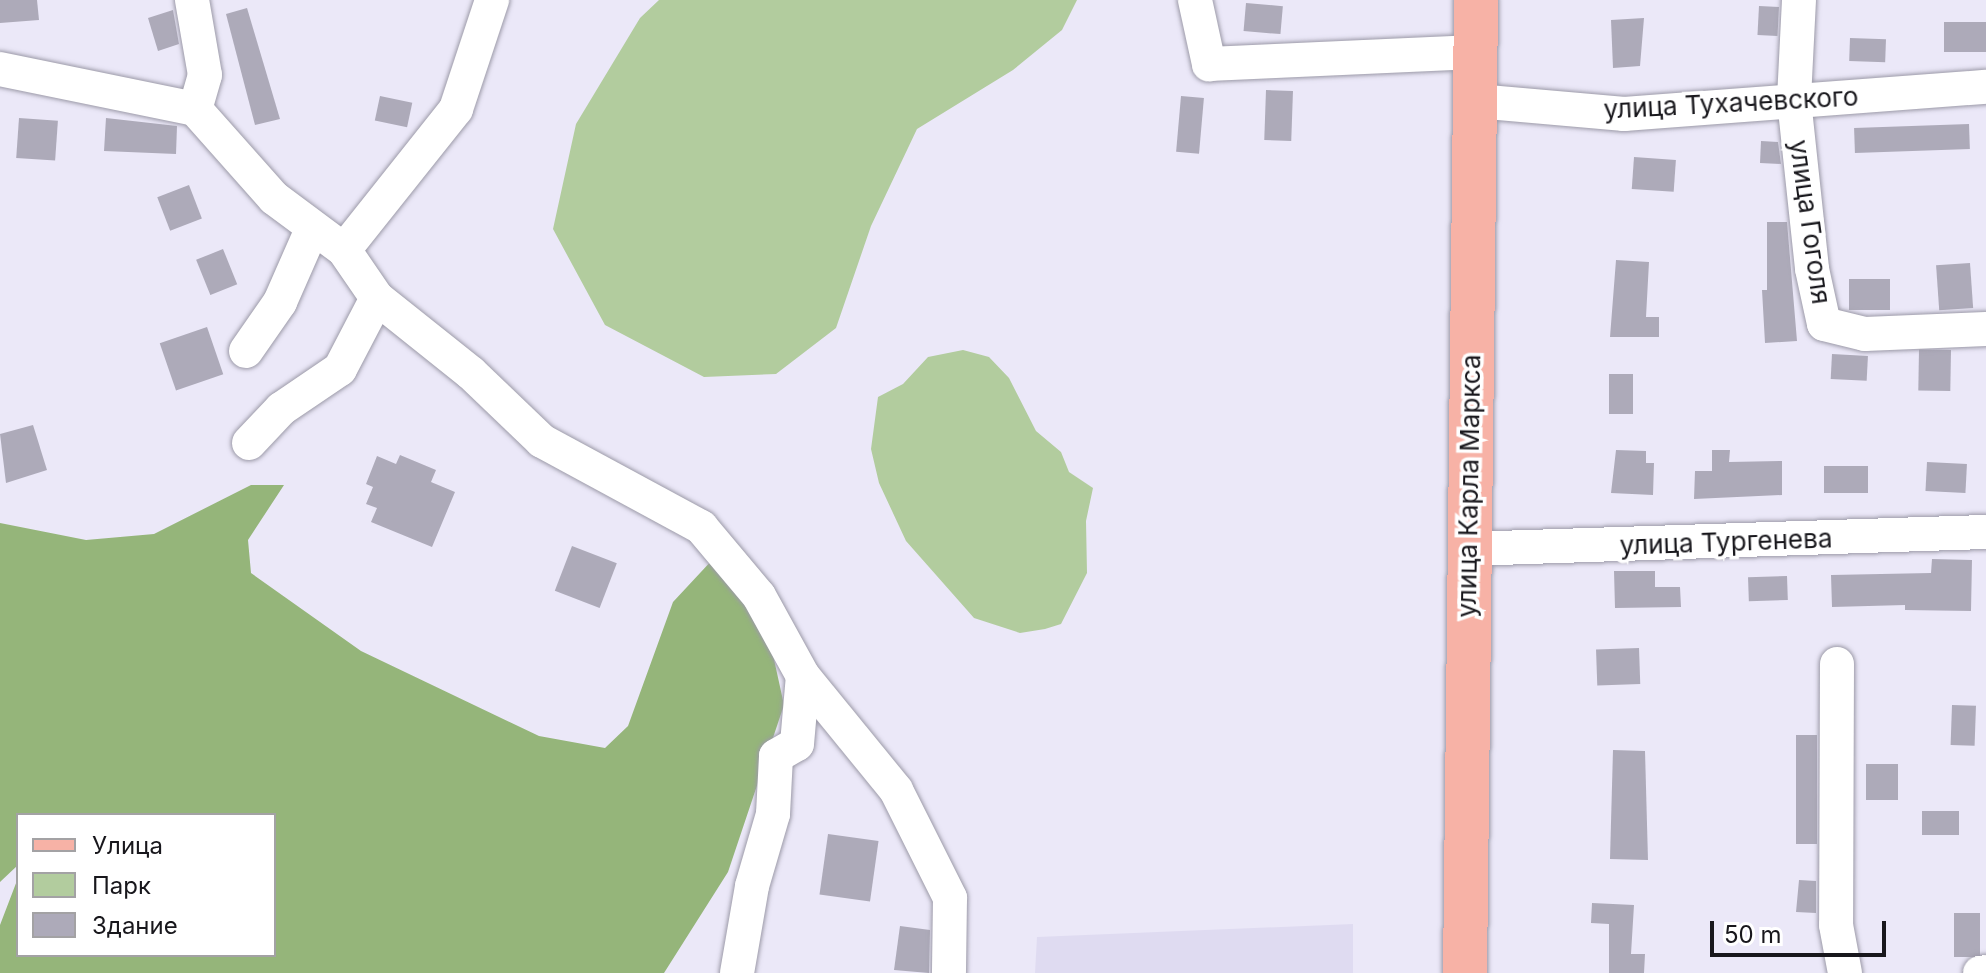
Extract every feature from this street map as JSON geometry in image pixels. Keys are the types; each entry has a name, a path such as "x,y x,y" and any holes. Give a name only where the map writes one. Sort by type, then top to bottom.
{"main road":[{"name":"улица Карла Маркса","path":"1465,973 1467,549 1476,0"}],"street":[{"path":"192,0 205,75 195,109"},
{"path":"344,250 456,109 492,0"},
{"path":"1195,0 1209,64 1475,52"},
{"path":"1794,100 1799,0"},
{"path":"0,69 195,109 274,198 344,250 377,298 471,373 542,441 701,527 759,596 803,676 896,790 950,898 949,973"},
{"name":"улица Тухачевского","path":"1476,101 1624,114 1986,87"},
{"name":"улица Гоголя","path":"1794,100 1812,269 1824,324 1865,334 1986,329"},
{"path":"246,351 280,302 312,229"},
{"path":"249,443 281,409 340,369 377,298"},
{"name":"улица Тургенева","path":"1467,549 1986,532"},
{"path":"1837,664 1836,925 1845,973"},
{"path":"737,973 752,886 773,814 776,756 797,744 803,676"},
{"path":"1980,973 1986,972"}],"shaded area":[{"path":"1353,924 1353,973 1035,973 1037,937"}],"green space":[{"path":"659,0 1077,0 1062,30 1013,70 917,129 871,226 836,328 776,374 704,377 605,325 553,229 576,124 640,18"},
{"path":"963,350 989,357 1009,378 1036,431 1061,452 1069,472 1093,488 1086,521 1087,573 1061,624 1020,633 974,618 906,541 879,483 871,449 878,397 903,384 928,357"},
{"path":"251,485 284,485 248,540 251,573 361,651 539,736 605,748 628,726 673,602 714,558 770,641 784,705 728,872 664,973 0,973 0,925 16,883 16,957 276,957 276,813 16,813 16,867 0,882 0,523 86,540 154,534"}],"building":[{"path":"0,0 37,0 39,20 0,23"},
{"path":"1246,3 1283,6 1280,34 1244,31"},
{"path":"1759,6 1779,7 1777,36 1757,35"},
{"path":"247,8 280,119 255,125 226,14"},
{"path":"173,10 179,44 158,51 148,18"},
{"path":"1644,18 1640,66 1613,68 1611,20"},
{"path":"1944,22 1986,22 1986,52 1944,52"},
{"path":"1850,38 1886,39 1885,62 1849,61"},
{"path":"1266,90 1293,91 1291,141 1264,140"},
{"path":"380,96 412,103 407,127 375,120"},
{"path":"1181,96 1204,98 1199,154 1176,152"},
{"path":"19,118 58,121 55,161 16,158"},
{"path":"106,118 177,126 176,154 104,151"},
{"path":"1969,124 1970,149 1855,153 1854,128"},
{"path":"1761,141 1778,142 1781,164 1760,163"},
{"path":"1634,157 1676,160 1674,192 1632,189"},
{"path":"189,185 202,219 170,231 157,197"},
{"path":"1767,222 1787,222 1797,341 1765,343 1762,290 1767,290"},
{"path":"223,249 237,284 210,295 196,260"},
{"path":"1616,260 1649,262 1646,317 1659,317 1659,337 1610,337"},
{"path":"1970,263 1973,308 1939,310 1936,265"},
{"path":"1849,279 1890,279 1890,310 1849,310"},
{"path":"207,327 223,374 176,391 160,343"},
{"path":"1919,349 1951,350 1950,391 1918,390"},
{"path":"1832,354 1868,356 1867,381 1831,379"},
{"path":"1609,374 1633,374 1633,414 1609,414"},
{"path":"33,425 47,470 6,483 0,434"},
{"path":"1616,450 1646,451 1646,463 1654,463 1653,495 1611,493"},
{"path":"1712,450 1730,450 1729,462 1782,461 1782,495 1694,499 1695,471 1712,471"},
{"path":"400,455 436,470 431,482 455,492 432,547 371,522 377,508 366,504 373,487 366,484 377,456 396,464"},
{"path":"1927,462 1967,464 1965,493 1925,491"},
{"path":"1824,466 1868,466 1868,493 1824,493"},
{"path":"572,546 617,563 600,608 555,591"},
{"path":"1932,559 1972,560 1971,611 1905,610 1905,605 1832,607 1831,575 1931,573"},
{"path":"1614,571 1655,571 1655,587 1680,587 1681,607 1615,608"},
{"path":"1787,576 1788,600 1749,601 1748,577"},
{"path":"1639,648 1640,684 1597,685 1596,650"},
{"path":"1952,705 1976,706 1975,746 1951,745"},
{"path":"1796,735 1817,735 1817,844 1796,844"},
{"path":"1613,750 1645,751 1648,860 1610,859"},
{"path":"1866,764 1898,764 1898,800 1866,800"},
{"path":"1922,811 1959,811 1959,835 1922,835"},
{"path":"828,834 879,841 870,902 820,894"},
{"path":"1799,880 1816,881 1816,913 1796,912"},
{"path":"1592,903 1634,905 1631,954 1645,954 1644,973 1609,973 1609,924 1591,923"},
{"path":"1954,913 1980,913 1980,957 1954,957"},
{"path":"900,926 930,930 929,973 894,970"}]}
